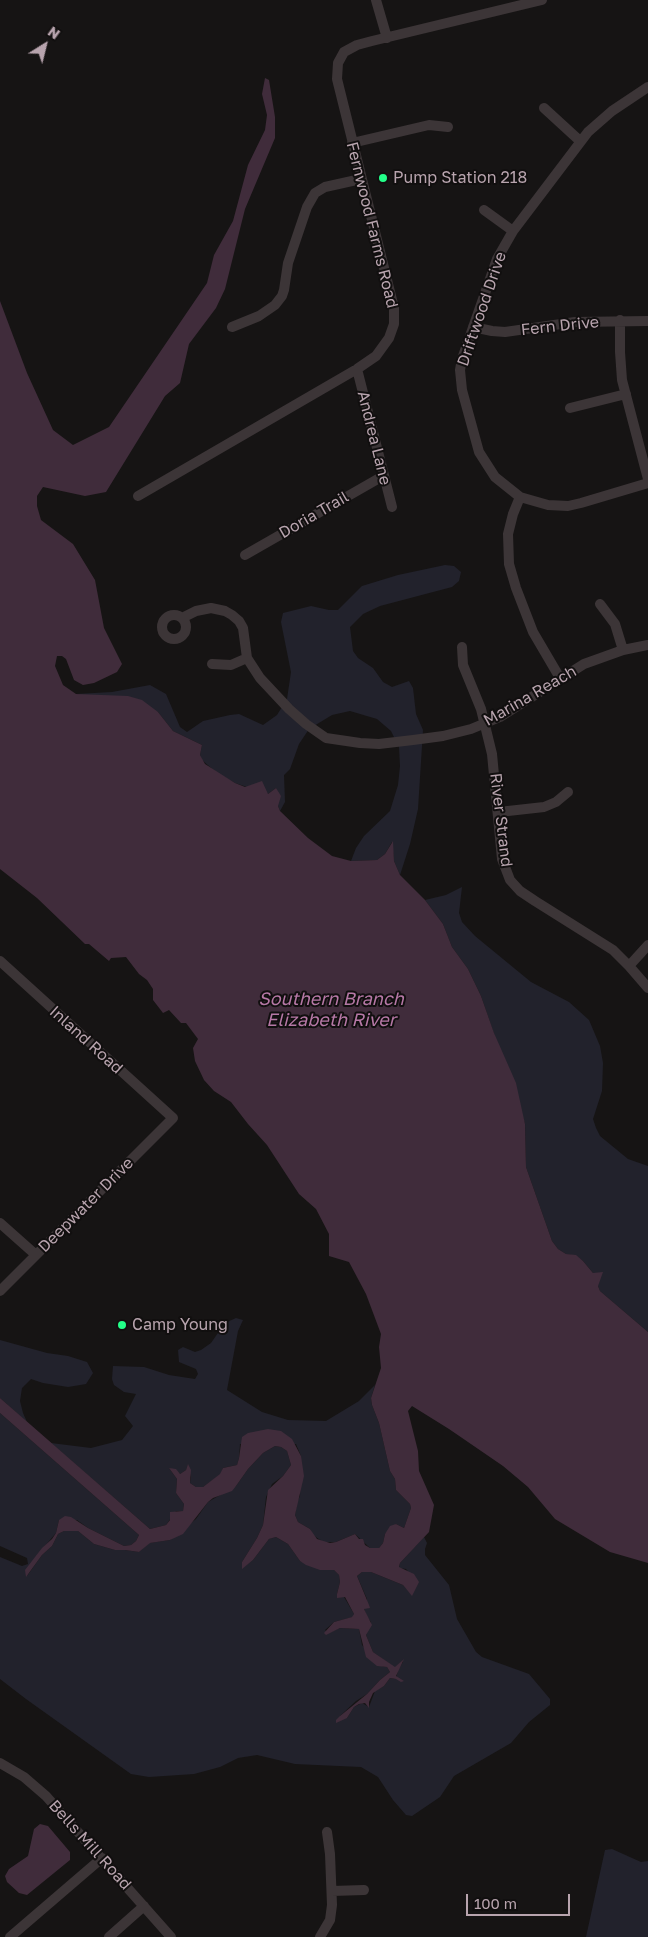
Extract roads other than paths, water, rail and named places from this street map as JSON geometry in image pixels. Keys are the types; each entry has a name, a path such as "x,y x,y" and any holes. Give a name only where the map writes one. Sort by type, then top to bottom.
{"street":[{"path":"376,0 387,38"},
{"name":"Fernwood Farms Road","path":"138,496 376,356 384,347 393,328 394,315 389,285 337,79 338,63 346,50 357,45 542,0"},
{"name":"Driftwood Drive","path":"648,88 612,111 580,141 513,231 497,259 462,359 460,370 462,390 479,452 488,469 502,485 520,497 548,505 568,506 581,504 648,483"},
{"path":"544,108 580,141"},
{"path":"352,143 429,125 448,128"},
{"path":"232,327 259,316 282,296 288,263 306,207 315,193 325,188 362,179"},
{"path":"484,210 513,231"},
{"path":"620,320 620,366 648,479"},
{"name":"Fern Drive","path":"473,327 492,332 504,332 575,322 648,320"},
{"name":"Andrea Lane","path":"356,369 392,507"},
{"path":"570,408 626,394"},
{"name":"Doria Trail","path":"246,555 384,476"},
{"path":"520,497 512,514 508,534 509,564 526,617 541,648 560,678"},
{"path":"600,604 615,624 623,650"},
{"name":"Marina Reach","path":"182,618 196,611 211,608 225,611 232,615 243,628 247,658 260,678 306,724 326,738 379,744 443,736 464,731 485,723 522,704 560,678 596,659 623,650 648,645"},
{"name":"River Strand","path":"462,647 463,666 485,723 495,771 502,859 513,884 535,901 613,950 648,988"},
{"path":"212,664 232,665 247,658"},
{"path":"499,812 544,807 556,802 568,792"},
{"path":"629,966 648,944"},
{"name":"Inland Road","path":"0,961 173,1118"},
{"name":"Deepwater Drive","path":"0,1291 173,1118"},
{"path":"0,1223 36,1255"},
{"name":"Bells Mill Road","path":"0,1763 34,1784 171,1937"},
{"path":"320,1937 330,1920 332,1905 327,1832"},
{"path":"10,1937 102,1858"},
{"path":"332,1891 364,1890"},
{"path":"109,1937 144,1906"}],"water":[{"name":"Southern Branch Elizabeth River","path":"265,78 269,80 275,117 275,138 245,209 225,289 216,308 189,344 180,383 165,396 106,492 85,496 43,487 37,496 37,506 41,520 73,544 95,580 104,628 122,664 117,672 94,683 83,685 74,680 66,659 62,656 57,656 55,666 63,685 76,694 128,696 142,700 158,712 173,731 202,745 200,755 205,764 235,783 245,787 262,781 268,794 276,788 281,796 278,806 280,811 308,838 332,856 351,861 377,860 385,854 393,841 394,861 400,875 425,900 443,924 452,947 468,969 481,996 494,1033 516,1083 525,1124 526,1167 552,1241 558,1249 566,1254 576,1255 593,1273 603,1272 598,1286 600,1291 648,1332 648,1563 610,1552 555,1519 528,1487 503,1466 412,1406 408,1411 418,1451 419,1471 434,1505 429,1532 400,1563 399,1567 414,1574 419,1582 412,1596 403,1585 371,1572 362,1572 357,1576 370,1608 364,1609 372,1625 366,1635 373,1652 395,1667 404,1659 396,1676 404,1681 401,1682 390,1678 384,1686 373,1693 369,1702 369,1708 365,1703 359,1704 354,1707 347,1718 336,1723 340,1716 390,1672 387,1667 377,1666 366,1657 359,1629 340,1628 326,1635 324,1633 334,1622 352,1617 354,1614 345,1597 337,1598 340,1582 339,1575 334,1570 320,1570 306,1565 300,1561 288,1544 276,1537 269,1539 253,1560 242,1569 242,1562 263,1525 268,1490 283,1476 291,1465 287,1451 275,1446 263,1453 248,1469 232,1491 213,1498 208,1502 183,1534 170,1540 150,1543 139,1552 115,1550 94,1544 78,1531 64,1531 58,1534 52,1546 42,1555 26,1577 25,1570 42,1548 52,1539 56,1533 59,1520 65,1516 71,1517 124,1546 131,1545 139,1535 0,1413 0,1398 150,1529 166,1525 170,1520 170,1512 183,1511 184,1504 176,1493 177,1479 169,1468 176,1469 180,1474 186,1470 188,1464 191,1470 190,1483 196,1487 203,1487 220,1474 223,1468 237,1465 242,1437 248,1433 268,1429 281,1431 292,1439 301,1456 304,1476 295,1515 298,1522 310,1529 317,1539 330,1543 355,1534 359,1539 363,1539 365,1545 370,1548 379,1548 390,1526 396,1524 404,1528 411,1508 410,1504 396,1490 395,1479 390,1471 379,1423 372,1405 371,1398 381,1368 379,1347 381,1334 366,1294 349,1262 329,1256 329,1234 316,1209 299,1194 267,1145 231,1102 214,1091 204,1080 195,1061 193,1048 198,1039 186,1023 181,1023 169,1010 163,1013 153,1000 153,989 126,957 111,958 109,961 89,944 85,944 37,898 0,869 0,301 27,373 53,430 73,445 109,427 207,283 214,255 233,221 248,165 265,130 267,115 262,94"},
{"path":"40,1824 48,1826 70,1852 70,1860 27,1895 19,1893 7,1882 5,1876 9,1869 28,1856 34,1829"}],"place":[{"name":"Pump Station 218","path":"383,178"},
{"name":"Camp Young","path":"122,1325"}]}
